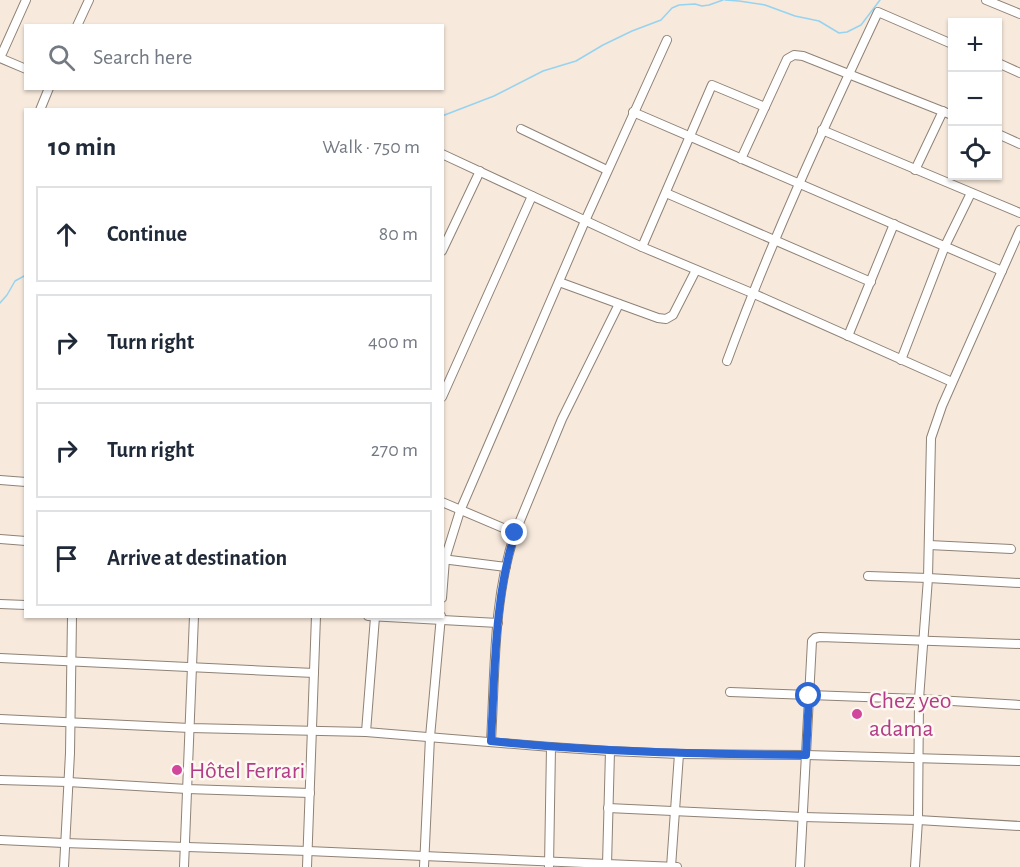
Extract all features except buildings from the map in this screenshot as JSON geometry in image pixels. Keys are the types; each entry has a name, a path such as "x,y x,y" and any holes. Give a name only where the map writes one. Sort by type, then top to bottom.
{"street":[{"path":"24,68 0,58 26,0"},
{"path":"78,24 89,0"},
{"path":"987,0 1020,14"},
{"path":"727,361 774,240 822,130 878,12 948,42"},
{"path":"506,567 444,559 460,511 607,170 667,40"},
{"path":"741,159 787,59 794,55 803,56 849,73 948,113"},
{"path":"1002,65 1020,73"},
{"path":"642,247 712,85 765,107"},
{"path":"41,108 48,90"},
{"path":"915,170 943,111"},
{"path":"633,112 1002,272"},
{"path":"521,129 607,170"},
{"path":"822,130 1020,213"},
{"path":"1002,136 1020,144"},
{"path":"444,155 642,247 952,382"},
{"path":"444,247 480,171"},
{"path":"666,193 871,282"},
{"path":"901,360 945,246 971,193"},
{"path":"444,393 532,196"},
{"path":"848,336 894,224"},
{"path":"915,867 920,758 919,699 928,578 931,438 952,382 1020,230"},
{"path":"559,282 666,319 673,315 696,270"},
{"path":"491,741 498,623 509,552 562,419 619,304"},
{"path":"0,480 24,482"},
{"path":"444,503 515,533"},
{"path":"0,539 24,541"},
{"path":"929,545 1011,549"},
{"path":"868,576 1020,583"},
{"path":"0,604 24,605"},
{"path":"64,867 72,618"},
{"path":"184,867 194,618"},
{"path":"307,867 316,618"},
{"path":"366,732 375,618"},
{"path":"408,618 498,623"},
{"path":"424,867 430,737 441,619"},
{"path":"800,867 812,641 814,638 1020,644"},
{"path":"0,658 314,673"},
{"path":"730,692 1020,705"},
{"path":"0,719 190,728 366,732 610,751 1020,761"},
{"path":"549,864 551,747"},
{"path":"607,865 610,751"},
{"path":"671,867 679,753"},
{"path":"0,780 310,793"},
{"path":"608,808 1020,826"},
{"path":"0,840 424,856 549,864 677,867"}],"waterway":[{"path":"444,115 494,96 543,71 576,61 632,31 661,20 672,8 679,5 702,6 723,0"},
{"path":"725,0 765,5 795,16 819,21 839,33 861,25 880,0"},
{"path":"0,303 15,281 24,276"}],"place":[{"name":"Chez yeo adama","path":"857,714"},
{"name":"Hôtel Ferrari","path":"177,770"}],"route":[{"path":"515,533 506,567 498,623 491,741 610,751 806,755 809,696"}]}
